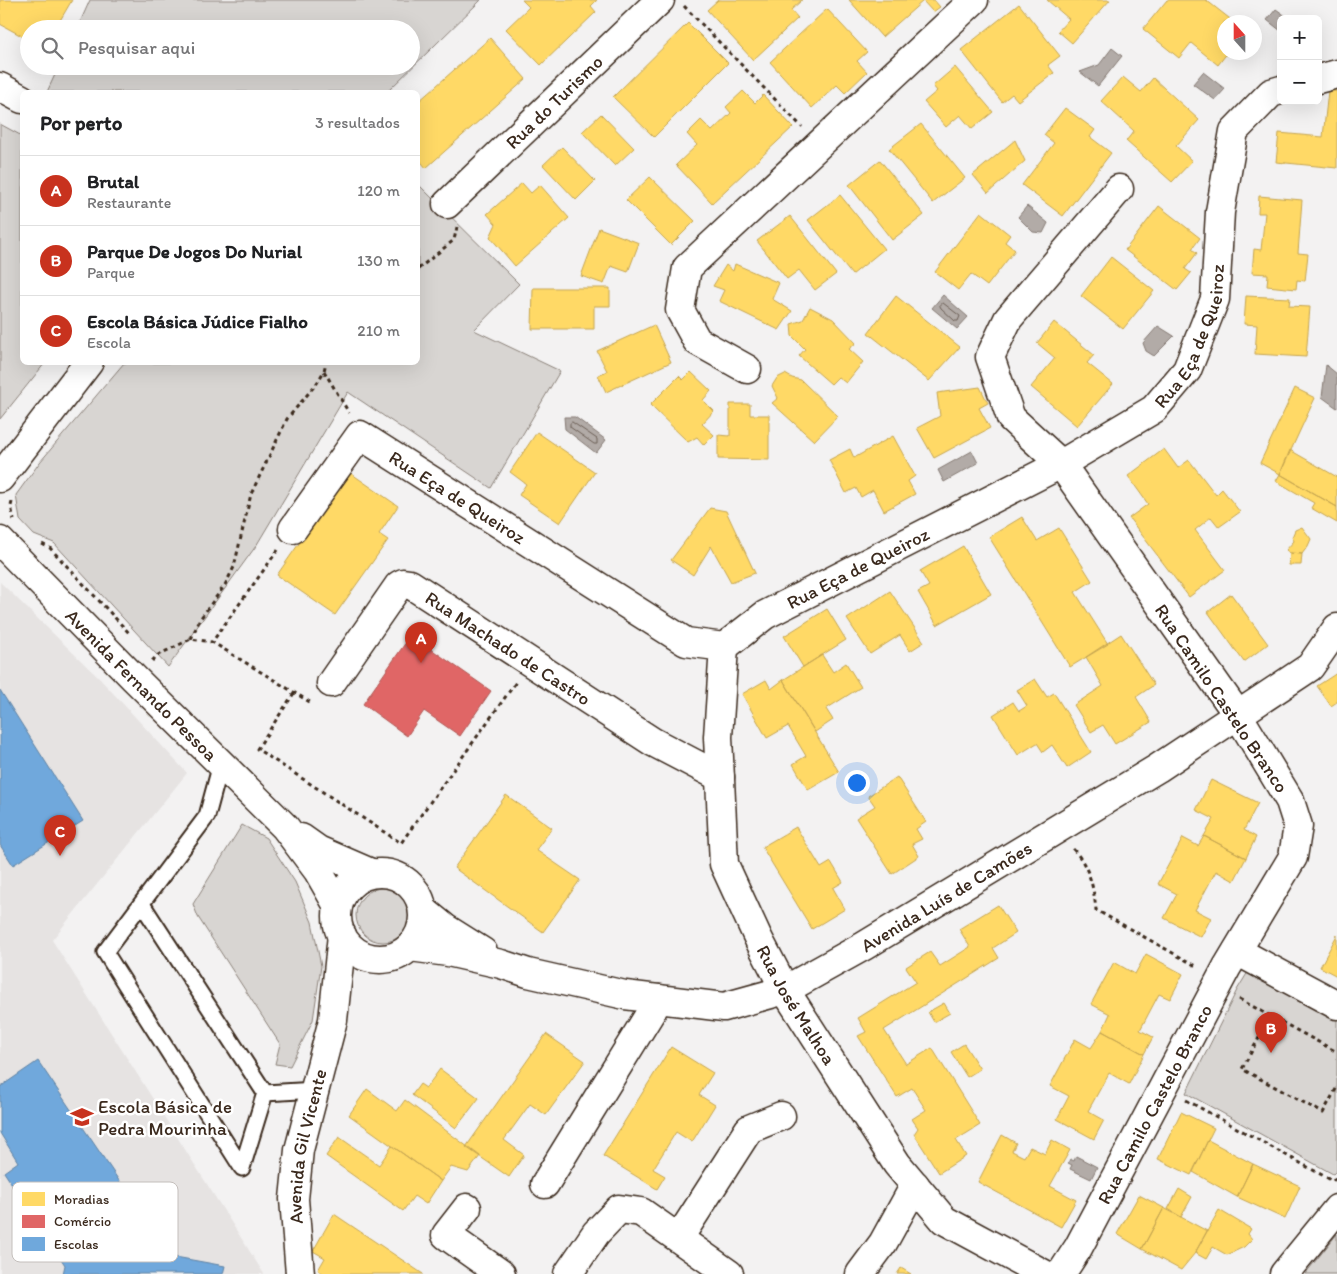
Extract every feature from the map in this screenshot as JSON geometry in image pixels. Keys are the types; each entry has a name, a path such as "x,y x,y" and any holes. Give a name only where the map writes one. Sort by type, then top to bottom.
{"street":[{"name":"Rua do Turismo","path":"447,204 660,0"},
{"path":"746,369 698,341 680,310 687,268 974,0"},
{"path":"1322,78 1337,74"},
{"path":"0,87 20,98"},
{"name":"Rua Eça de Queiroz","path":"360,435 686,642 724,647 765,614 1061,464 1154,409 1187,370 1215,299 1220,212 1234,131 1270,94 1277,91"},
{"name":"Rua Camilo Castelo Branco","path":"1061,1274 1078,1248 1228,988 1237,951 1293,857 1298,826 1290,801 1238,715 1061,464 1011,418 990,357 1008,319 1119,189"},
{"path":"7,487 87,365"},
{"path":"293,529 360,435"},
{"name":"Avenida Fernando Pessoa","path":"9,534 134,678 285,827"},
{"name":"Rua Machado de Castro","path":"331,683 399,585 403,583 410,584 653,742 720,777"},
{"name":"Avenida Luís de Camões","path":"501,964 528,973 625,995 724,1007 785,990 864,946 1158,768 1310,667 1337,628"},
{"name":"Rua José Malhoa","path":"724,647 718,737 724,864 759,940 785,990 897,1164 944,1220 1044,1274"},
{"path":"285,827 318,850 371,874"},
{"path":"285,827 318,871 338,906"},
{"path":"385,872 399,876 419,896 423,910 423,923 418,937 410,947 397,955 382,959 368,957 348,945 342,935 337,916 338,906 343,894 350,885 359,878 371,874 385,872"},
{"path":"423,910 445,928 501,964"},
{"path":"333,1020 342,935"},
{"path":"410,947 448,952 501,964"},
{"path":"1237,951 1337,1005"},
{"path":"333,1020 368,957"},
{"path":"544,1184 659,999"},
{"name":"Avenida Gil Vicente","path":"300,1274 294,1199 299,1150 333,1020"},
{"path":"679,1238 749,1129 781,1116"},
{"path":"860,1274 883,1243 915,1185"},
{"path":"468,1208 446,1235 501,1274"},
{"path":"568,1274 596,1234 619,1209 641,1212 729,1274"},
{"path":"1284,1274 1337,1209"}],"lane":[{"path":"221,764 207,816 105,952 242,1168 266,1093"},
{"path":"142,904 266,1093"},
{"path":"266,1093 316,1090"}],"path":[{"path":"678,0 819,144"},
{"path":"420,267 454,240 458,224 447,204"},
{"path":"191,639 200,619 225,585 234,567 250,494 287,419 317,383 325,365"},
{"path":"324,370 353,419 360,435"},
{"path":"7,487 14,521 9,534"},
{"path":"212,642 293,529"},
{"path":"39,542 50,548 135,638"},
{"path":"134,678 158,655 191,639 212,642 316,706 331,683"},
{"path":"148,652 154,659"},
{"path":"294,693 257,749 401,843 530,661"},
{"path":"1055,831 1082,859 1094,888 1096,910 1228,988 1271,1016 1337,1052"},
{"path":"1271,1016 1242,1069 1322,1113 1337,1087"},
{"path":"1180,1097 1333,1181 1337,1176"}],"shaded area":[{"path":"90,0 481,0 420,60 420,20 81,20"},
{"path":"55,75 404,75 389,90 48,90"},
{"path":"0,124 20,135 20,365 43,365 0,419"},
{"path":"420,186 519,284 474,330 560,371 491,488 348,392 256,546 168,667 54,543 34,535 20,520 16,495 40,462 122,365 420,365"},
{"path":"0,582 100,679 187,773 52,940 264,1274 0,1274"},
{"path":"242,825 266,838 295,882 312,922 321,966 313,1020 290,1066 275,1064 280,1044 198,917 193,904"},
{"path":"378,888 388,888 398,892 406,900 410,915 406,930 398,938 388,942 378,942 368,938 360,930 356,920 356,910 360,900 368,892"},
{"path":"1251,967 1337,1013 1337,1170 1333,1174 1186,1093 1237,990"},
{"path":"1337,1234 1337,1274 1305,1274"}],"water":[{"path":"1276,9 1284,15 1277,15 1277,28 1267,20"},
{"path":"1112,48 1122,56 1098,86 1080,72 1099,65"},
{"path":"1203,72 1225,89 1215,100 1193,84"},
{"path":"1027,206 1048,223 1043,233 1033,232 1018,217"},
{"path":"943,295 968,317 957,329 932,308"},
{"path":"1158,326 1174,336 1154,356 1146,351 1143,343"},
{"path":"1326,365 1337,374 1337,408 1322,397"},
{"path":"564,417 575,417 606,440 596,453 565,429"},
{"path":"972,451 978,463 944,482 938,470"},
{"path":"1076,1156 1097,1167 1091,1179 1070,1169 1072,1165 1068,1163 1070,1159 1074,1161"}],"building: Moradias":[{"path":"0,0 72,0 60,20 20,20 20,35 0,24"},
{"path":"522,0 597,0 591,6 596,12 541,65 506,29 529,7"},
{"path":"718,0 802,0 791,10 798,18 753,60 707,10"},
{"path":"849,0 934,0 940,7 933,12 923,1 882,37"},
{"path":"1047,0 1110,0 1072,43 1058,31 1069,19"},
{"path":"1167,0 1206,0 1225,15 1217,15 1217,60 1222,60 1218,65 1191,43 1179,58 1143,29"},
{"path":"1019,4 1060,56 1048,65 1054,73 1018,101 1012,94 1002,102 961,50"},
{"path":"827,9 867,52 857,61 867,72 845,93 837,85 812,108 770,62"},
{"path":"688,23 728,63 654,137 613,97"},
{"path":"490,38 526,79 426,168 420,160 420,100"},
{"path":"955,67 993,112 972,129 960,115 946,127 924,102 937,91 933,86"},
{"path":"1123,77 1141,92 1153,78 1199,120 1176,146 1192,161 1172,182 1126,141 1134,131 1101,101"},
{"path":"743,91 755,103 763,95 793,127 712,203 676,165 697,145 687,134 701,120 712,131 731,113 726,107"},
{"path":"1328,91 1337,91 1337,168 1276,162 1279,133 1323,137"},
{"path":"1065,108 1095,130 1090,137 1111,153 1063,216 1022,185 1054,143 1044,135"},
{"path":"601,114 634,148 615,166 582,132"},
{"path":"921,124 965,178 933,203 889,149"},
{"path":"1015,140 1025,161 988,193 973,175"},
{"path":"562,147 595,181 576,200 543,165"},
{"path":"880,160 924,215 892,240 849,185"},
{"path":"650,177 695,221 671,245 626,200"},
{"path":"522,183 531,193 540,185 569,218 515,266 490,237 496,224 487,214"},
{"path":"840,195 884,249 852,275 808,220"},
{"path":"1259,196 1302,200 1298,253 1308,254 1305,281 1297,280 1296,289 1267,286 1268,274 1252,273 1254,249 1261,250 1265,213 1258,213"},
{"path":"1159,206 1200,238 1192,249 1197,253 1185,269 1191,273 1177,290 1125,250"},
{"path":"981,212 1010,235 1005,242 1015,250 987,286 971,274 958,290 935,272"},
{"path":"790,216 836,274 815,290 799,270 787,279 757,241"},
{"path":"599,228 639,243 628,272 611,266 604,284 581,276"},
{"path":"1111,257 1154,291 1123,329 1081,296"},
{"path":"735,264 779,283 772,299 792,311 779,330 719,301 724,290 713,286 726,265 733,271"},
{"path":"533,288 610,288 610,306 594,306 594,329 532,329"},
{"path":"896,296 960,347 929,381 868,333"},
{"path":"1246,296 1290,298 1289,306 1310,307 1306,357 1255,354 1257,325 1244,324"},
{"path":"810,307 833,319 856,343 849,349 863,362 846,383 838,377 831,384 799,356 805,349 792,336 791,324 803,320"},
{"path":"1054,322 1094,355 1087,363 1113,384 1077,426 1031,387 1055,358 1037,343"},
{"path":"654,325 671,362 606,392 598,375 607,371 597,351"},
{"path":"691,372 711,391 703,400 714,411 702,424 714,435 704,445 697,437 688,442 650,405 679,376 683,380"},
{"path":"785,374 801,380 838,416 814,441 772,403 778,398 772,386 777,378"},
{"path":"980,387 988,403 979,408 990,428 934,458 917,428 940,416 937,393"},
{"path":"1295,388 1315,398 1280,474 1260,463"},
{"path":"730,404 750,404 750,415 769,415 769,460 718,459 718,435 730,436"},
{"path":"537,432 595,472 560,523 519,495 526,484 510,472"},
{"path":"893,436 915,476 908,481 915,494 884,511 873,490 861,497 856,488 846,493 829,460 850,449 854,458"},
{"path":"1164,449 1178,468 1189,460 1216,495 1222,489 1240,512 1219,527 1211,517 1195,530 1225,570 1189,597 1129,518 1148,504 1128,476"},
{"path":"1290,450 1337,477 1337,507 1280,474"},
{"path":"349,472 398,506 379,534 388,540 335,615 277,575"},
{"path":"1280,474 1337,507 1337,523 1311,508 1314,503 1276,481"},
{"path":"710,508 726,511 755,573 731,582 711,546 693,575 671,560"},
{"path":"1022,517 1037,541 1059,528 1092,581 1075,592 1108,644 1070,667 989,537"},
{"path":"1302,527 1311,539 1308,546 1302,554 1290,553 1286,550 1294,541 1292,537 1295,530"},
{"path":"963,546 991,594 937,625 918,592 929,586 920,571"},
{"path":"1290,553 1302,554 1301,565 1289,565"},
{"path":"890,591 924,642 910,651 900,635 870,654 847,619"},
{"path":"1231,594 1268,644 1244,662 1208,612"},
{"path":"827,609 846,640 803,667 784,636"},
{"path":"1121,634 1154,685 1136,697 1151,722 1115,744 1103,725 1091,732 1074,705 1103,686 1086,657"},
{"path":"822,655 833,672 846,663 861,687 826,709 833,720 815,732 783,680"},
{"path":"1337,673 1337,702 1331,706 1317,686"},
{"path":"1035,679 1047,697 1054,693 1091,752 1067,768 1052,745 1043,752 1037,743 1018,755 993,715 1013,702 1019,711 1027,706 1017,690"},
{"path":"766,680 771,689 783,680 839,772 808,790 793,764 806,756 788,726 767,738 742,694"},
{"path":"897,777 926,822 916,829 922,839 912,844 919,856 892,874 856,818 875,806 868,796"},
{"path":"1211,780 1258,803 1244,830 1256,837 1246,858 1204,836 1214,819 1196,810"},
{"path":"506,795 552,828 536,850 580,880 543,932 454,868"},
{"path":"796,827 821,868 831,862 843,882 833,888 845,909 812,929 762,847"},
{"path":"1204,836 1246,858 1234,881 1216,871 1195,910 1211,918 1201,937 1164,918 1177,894 1158,884 1183,838 1198,846"},
{"path":"998,905 1016,933 993,948 999,958 884,1030 906,1064 932,1048 980,1125 956,1140 966,1156 939,1173 914,1134 918,1128 912,1119 926,1110 912,1088 897,1097 858,1036 866,1032 858,1018 916,982 906,967 930,952 940,966 970,947 959,929"},
{"path":"1337,935 1337,976 1320,967"},
{"path":"1146,954 1183,974 1170,999 1159,994 1140,1030 1153,1037 1144,1054 1102,1031 1110,1014 1091,1004 1114,962 1135,974"},
{"path":"944,1003 950,1013 934,1022 928,1012"},
{"path":"1102,1031 1144,1054 1129,1084 1109,1073 1088,1111 1104,1120 1094,1139 1057,1119 1069,1096 1050,1086 1075,1039 1091,1048"},
{"path":"546,1034 585,1061 546,1115 530,1104 504,1140 524,1155 509,1177 466,1147"},
{"path":"964,1044 980,1069 967,1077 951,1052"},
{"path":"671,1047 713,1073 699,1095 715,1105 692,1142 676,1132 653,1169 665,1176 657,1189 603,1156"},
{"path":"440,1069 479,1098 456,1128 412,1095 420,1084 426,1088"},
{"path":"367,1089 397,1111 405,1100 480,1156 468,1172 451,1167 441,1181 349,1115"},
{"path":"1181,1112 1214,1128 1191,1175 1158,1159"},
{"path":"1002,1135 1016,1143 1012,1151 1024,1157 1030,1147 1045,1154 1052,1140 1070,1150 1050,1186 1076,1200 1061,1227 978,1182"},
{"path":"339,1137 379,1165 392,1146 441,1181 426,1204 414,1196 403,1211 326,1156"},
{"path":"1208,1140 1253,1164 1237,1197 1193,1172"},
{"path":"1253,1164 1300,1186 1285,1219 1237,1197"},
{"path":"1179,1189 1192,1197 1181,1217 1168,1209"},
{"path":"1139,1195 1164,1208 1142,1249 1117,1234"},
{"path":"1164,1208 1207,1231 1195,1253 1181,1270 1142,1249"},
{"path":"1219,1210 1251,1229 1248,1234 1252,1239 1244,1247 1227,1255 1213,1247 1206,1259 1195,1253"},
{"path":"334,1214 423,1274 324,1274 318,1270 325,1258 313,1251"},
{"path":"901,1268 911,1274 897,1274"}],"building: Comércio":[{"path":"411,635 491,691 460,736 424,711 407,736 363,704"}],"building: Escolas":[{"path":"0,690 83,821 13,865 0,845"},
{"path":"38,1061 120,1182 12,1182 12,1184 4,1172 18,1162 0,1133 0,1087"},
{"path":"178,1257 225,1266 223,1274 63,1274 65,1265 63,1262 178,1262"}],"place":[{"name":"Brutal","path":"421,663"},
{"name":"Escola Básica Júdice Fialho","path":"60,856"},
{"name":"Parque De Jogos Do Nurial","path":"1271,1053"},
{"name":"Escola Básica de Pedra Mourinha","path":"82,1117"}]}
